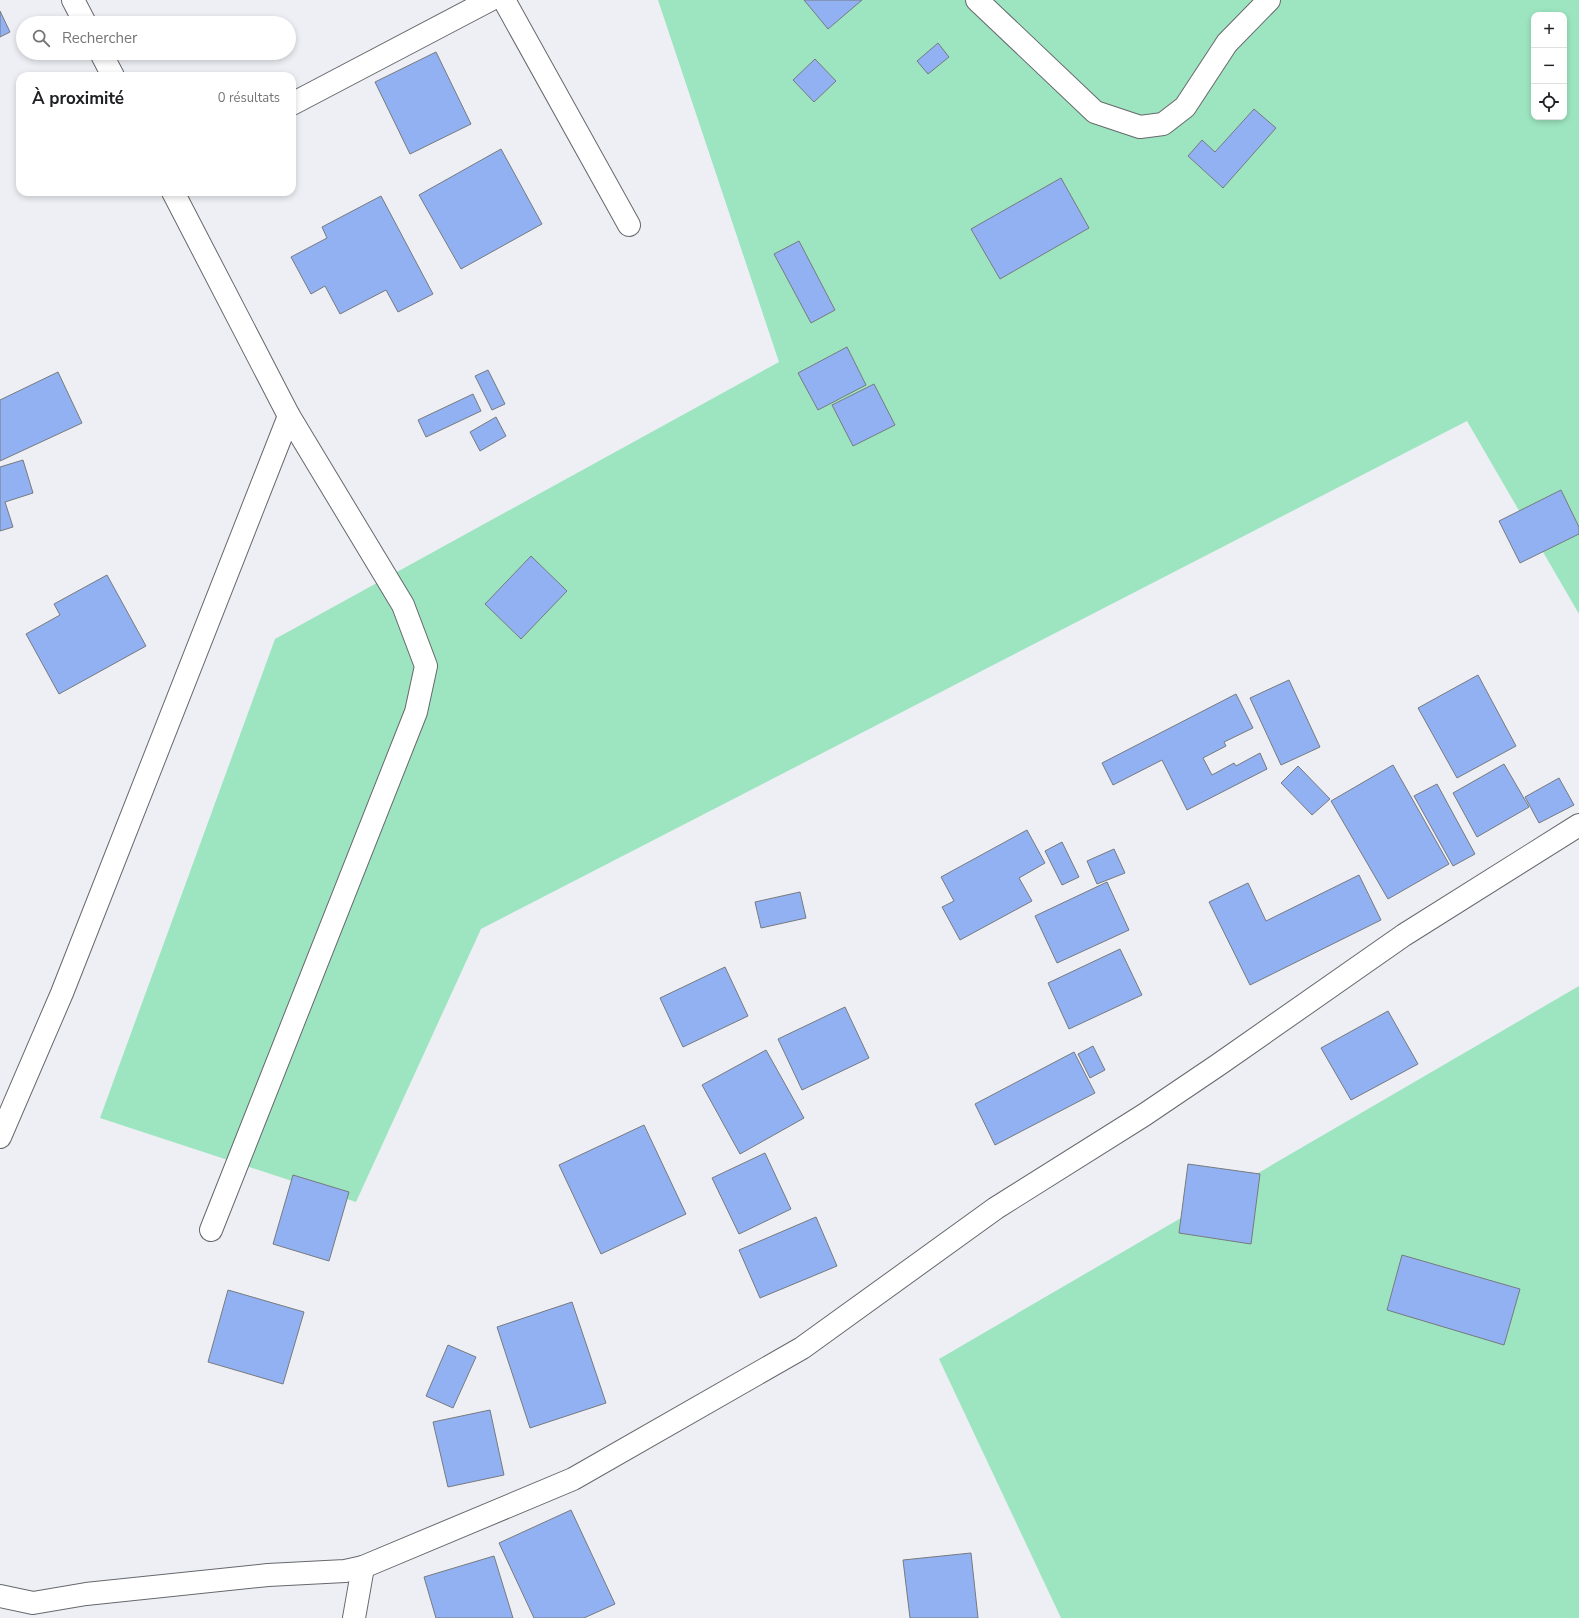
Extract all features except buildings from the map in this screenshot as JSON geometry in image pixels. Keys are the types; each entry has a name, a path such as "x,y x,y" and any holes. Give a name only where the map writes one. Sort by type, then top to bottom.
{"street":[{"path":"73,0 81,16"},
{"path":"296,102 490,0"},
{"path":"504,0 629,225"},
{"path":"977,0 1095,112 1140,127 1163,124 1184,107 1227,44 1269,0"},
{"path":"104,60 110,72"},
{"path":"175,196 289,416 403,604 426,666 416,712 211,1230"},
{"path":"0,1137 64,985 289,416"},
{"path":"0,1596 33,1603 86,1594 268,1575 345,1571 363,1567 573,1479 802,1348 996,1208 1144,1115 1218,1066 1404,935 1579,825"},
{"path":"354,1618 363,1567"}],"green space":[{"path":"658,0 1579,0 1579,614 1467,421 481,929 356,1202 100,1118 275,639 779,362"},
{"path":"1579,986 1579,1618 1061,1618 939,1359"}]}
